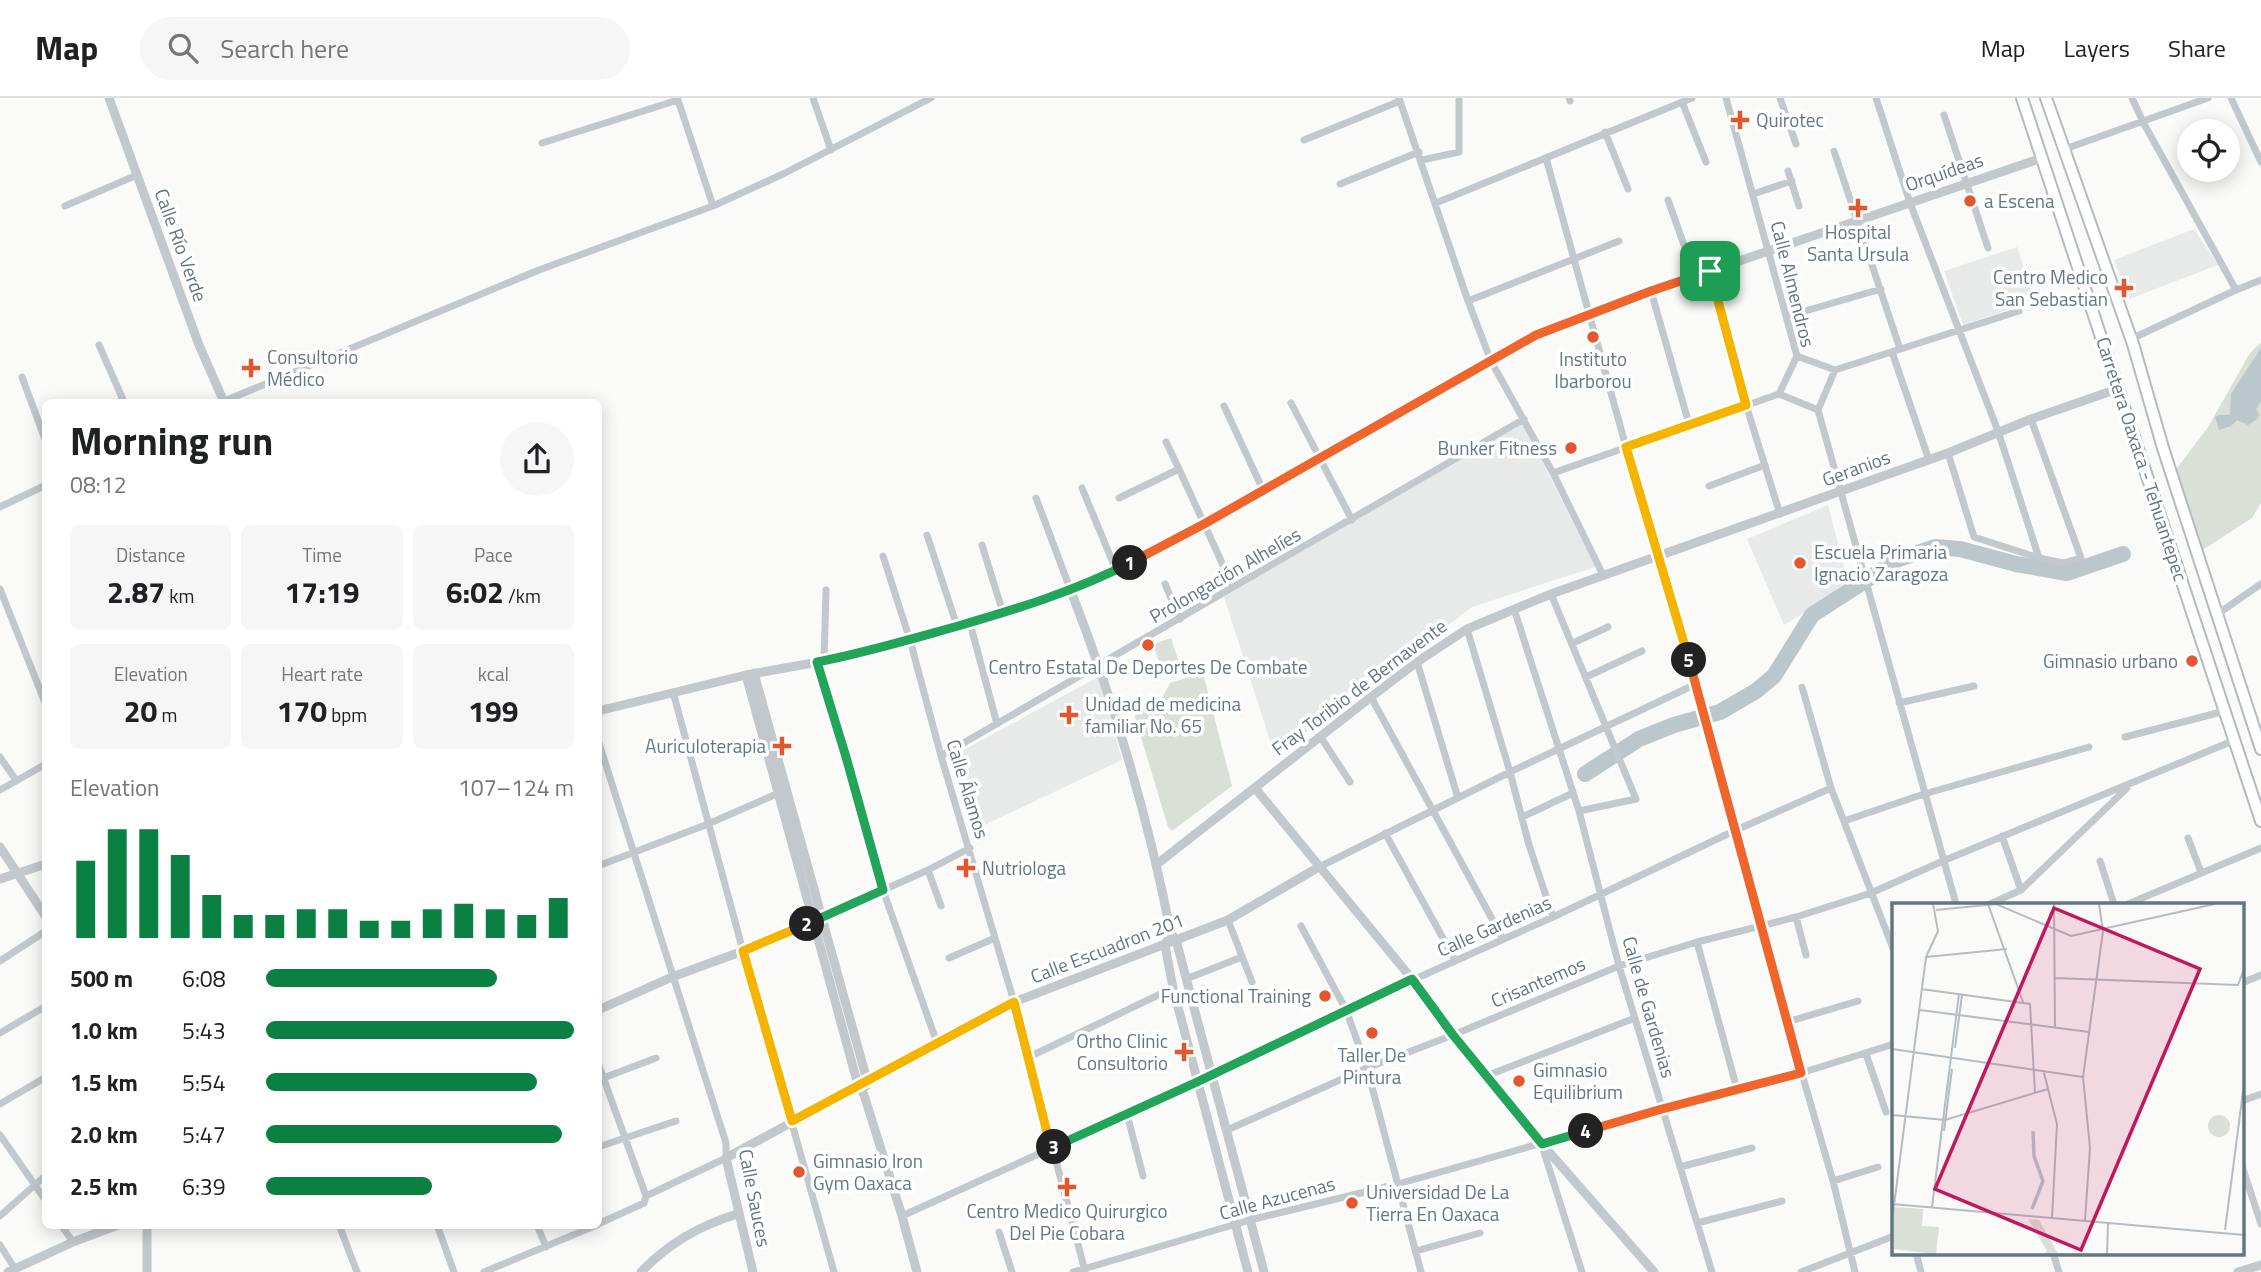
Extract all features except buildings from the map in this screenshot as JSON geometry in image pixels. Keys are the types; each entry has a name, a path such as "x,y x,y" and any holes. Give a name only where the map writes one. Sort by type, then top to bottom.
{"main road":[{"name":"Carretera Oaxaca - Tehuantepec","path":"2022,98 2261,821"},
{"name":"Carretera Oaxaca - Tehuantepec","path":"2046,98 2131,339 2216,615 2258,731 2261,749"}],"street":[{"name":"Calle Río Verde","path":"109,98 199,345 222,399"},
{"path":"813,98 831,150"},
{"path":"230,399 539,270 713,206 831,150 931,98"},
{"path":"1340,184 1420,156 1459,152 1459,98"},
{"path":"1436,203 1692,98"},
{"name":"Calle Almendros","path":"1726,98 1797,356 1779,394"},
{"path":"1780,98 1796,144"},
{"path":"1876,98 1910,203 1998,432 2039,558"},
{"path":"2132,98 2235,290"},
{"path":"2065,149 2208,98"},
{"path":"2231,98 2261,162"},
{"path":"1304,141 1400,99 1491,361 1553,473 1603,575"},
{"path":"542,143 678,100 713,206"},
{"path":"1682,102 1706,162"},
{"path":"1944,115 1988,248"},
{"path":"1605,132 1628,189"},
{"path":"1833,151 1881,289 1896,351 1929,460"},
{"path":"1546,158 1626,447 1696,684 1856,1272"},
{"name":"Orquídeas","path":"602,710 750,674 909,640 1071,591 1204,524 1536,335 1651,291 2042,158"},
{"path":"1788,171 1800,206"},
{"path":"65,206 137,174"},
{"path":"1753,194 1792,181"},
{"path":"1668,200 1695,276"},
{"path":"1468,301 1619,241"},
{"path":"1710,271 1746,405 1780,514"},
{"path":"2131,339 2261,280"},
{"path":"1788,317 1881,289"},
{"path":"1651,291 1689,424"},
{"path":"1797,356 1835,370 2019,311"},
{"path":"99,345 123,399"},
{"path":"1835,370 1818,410 1955,903"},
{"path":"22,377 42,431"},
{"name":"Geranios","path":"1603,575 1780,514 2120,388"},
{"path":"1553,473 1779,394 1818,410"},
{"path":"1291,403 1352,520"},
{"path":"1224,406 1263,490"},
{"name":"Prolongación Alhelíes","path":"941,756 1524,419"},
{"path":"1948,453 1975,537 2063,563 2081,558 2031,419"},
{"path":"1166,442 1233,587"},
{"path":"1709,486 1765,465"},
{"path":"1119,498 1179,469"},
{"path":"0,495 2,506 42,487"},
{"path":"1082,488 1116,570"},
{"path":"1036,498 1100,666 1157,864 1173,937 1264,1272"},
{"path":"927,536 957,626"},
{"path":"982,545 1003,613"},
{"name":"Calle Álamos","path":"883,556 1014,1002 1085,1270"},
{"name":"Fray Toribio de Bernavente","path":"1157,864 1417,662 1467,629 1603,575"},
{"path":"1165,584 1180,619"},
{"path":"2216,615 2261,584"},
{"path":"0,589 42,695"},
{"path":"826,590 820,661 883,890 937,1044"},
{"path":"1551,594 1636,799 1579,811"},
{"name":"Calle de Gardenias","path":"1514,609 1579,811 1619,965 1712,1272"},
{"path":"970,623 997,724"},
{"path":"1573,643 1608,627"},
{"path":"1467,629 1553,917"},
{"path":"1586,677 1642,652"},
{"path":"1417,662 1458,798"},
{"path":"750,674 819,919 864,1094 917,1272"},
{"path":"1319,867 1696,684"},
{"path":"1899,703 1975,686"},
{"path":"1802,687 1831,788 1892,943"},
{"path":"673,692 834,1272"},
{"path":"1371,697 1503,939"},
{"path":"2125,737 2225,711"},
{"path":"1320,736 1350,782"},
{"name":"Crisantemos","path":"1227,1130 1367,1068 1619,965 1796,917 1871,893 1942,860 2235,740"},
{"path":"1844,821 1924,794 2089,747"},
{"name":"Calle Sauces","path":"602,752 726,1143 726,1158 737,1214 753,1272"},
{"path":"0,757 16,780"},
{"path":"0,790 42,766"},
{"path":"602,770 607,768"},
{"path":"1994,903 2021,890 2131,784"},
{"path":"1255,788 1412,979 1453,1035 1542,1144 1654,1272"},
{"name":"Calle Gardenias","path":"902,1216 1211,1076 1412,979 1831,788"},
{"path":"602,864 708,824 783,791"},
{"path":"1522,817 1573,793"},
{"path":"1385,833 1455,960"},
{"path":"2002,836 2021,890"},
{"path":"2188,838 2201,872"},
{"path":"0,847 42,912"},
{"path":"602,1008 672,977 819,919 970,848"},
{"path":"2132,903 2261,848"},
{"path":"2100,861 2113,903"},
{"path":"0,879 42,865"},
{"name":"Calle Escuadron 201","path":"1173,937 1228,920 1319,867"},
{"path":"928,870 941,906"},
{"path":"1796,917 1806,954"},
{"path":"1228,920 1252,982"},
{"path":"1301,926 1346,1010 1367,1068 1421,1272"},
{"path":"0,961 42,933"},
{"path":"1173,937 1165,945 1172,988 1248,1272"},
{"path":"948,958 995,938"},
{"path":"1696,942 1737,1089"},
{"name":"Calle Escuadron 201","path":"602,1223 644,1203 646,1196 726,1158 1014,1002 1165,945"},
{"path":"1186,979 1242,957"},
{"path":"2244,982 2261,975"},
{"path":"1029,1057 1172,988"},
{"path":"1787,1022 1858,1001"},
{"path":"0,1033 42,1008"},
{"path":"1486,1076 1636,1018"},
{"name":"Calle Azucenas","path":"1073,1272 1250,1220 1398,1184 1662,1109 1801,1073 1892,1045"},
{"path":"1866,1054 1886,1112"},
{"path":"602,1079 656,1058"},
{"path":"0,1104 42,1079"},
{"path":"602,1081 646,1196"},
{"path":"2244,1100 2261,1094"},
{"path":"1127,1114 1143,1176"},
{"path":"602,1146 676,1121"},
{"path":"0,1135 42,1196"},
{"path":"1542,1144 1583,1272"},
{"path":"1680,1167 1752,1148"},
{"path":"1833,1181 1878,1167"},
{"path":"0,1216 42,1178"},
{"path":"2245,1183 2261,1224"},
{"path":"1697,1223 1782,1201"},
{"path":"641,1272 658,1254 680,1238 707,1224 737,1214"},
{"path":"64,1229 73,1242"},
{"path":"0,1245 11,1270 107,1229"},
{"path":"147,1229 148,1272"},
{"path":"341,1229 357,1272"},
{"path":"438,1229 454,1272"},
{"path":"539,1229 546,1247"},
{"name":"Calle Escuadron 201","path":"484,1272 589,1229"},
{"path":"999,1232 1012,1272"},
{"path":"1416,1251 1480,1233"},
{"path":"1801,1272 1892,1237"},
{"path":"1916,1254 1921,1272"},
{"path":"2053,1254 2059,1272"},
{"path":"2238,1272 2261,1265"}],"shaded area":[{"path":"2194,229 2218,265 2129,299 2114,260"},
{"path":"2017,247 2035,301 1963,325 1944,271"},
{"path":"2261,342 2261,503 2252,518 2198,553 2174,472 2208,427 2250,353"},
{"path":"2261,348 2261,401 2256,409 2259,415 2257,419 2248,425 2237,420 2231,426 2219,430 2215,417 2230,415 2231,394"},
{"path":"1522,421 1595,567 1472,607 1275,756 1224,597"},
{"name":"Escuela Primaria Ignacio Zaragoza","path":"1828,505 1849,586 1784,625 1747,539"},
{"path":"1171,638 1181,669 1163,674 1153,644"},
{"path":"1203,673 1232,786 1172,831 1168,827 1135,717 1136,711 1161,700 1170,683"},
{"name":"Unidad de medicina familiar No. 65","path":"1098,677 1122,760 980,827 958,753"}],"waterway":[{"path":"1585,774 1639,739 1674,725 1720,712 1756,691 1774,676 1812,615 1899,559 1935,547 1960,549 2016,564 2067,573 2123,554"}],"place":[{"name":"Quirotec","path":"1740,120"},
{"name":"a Escena","path":"1970,201"},
{"name":"Hospital Santa Ursula","path":"1858,208"},
{"name":"Centro Medico San Sebastian","path":"2124,288"},
{"name":"Instituto Ibarborou","path":"1593,337"},
{"name":"Consultorio Médico","path":"251,368"},
{"name":"Bunker Fitness","path":"1571,448"},
{"name":"Escuela Primaria Ignacio Zaragoza","path":"1800,563"},
{"name":"Centro Estatal De Deportes De Combate","path":"1148,645"},
{"name":"Gimnasio urbano","path":"2192,661"},
{"name":"Unidad de medicina familiar No. 65","path":"1069,715"},
{"name":"Auriculoterapia","path":"782,746"},
{"name":"Nutriologa","path":"966,868"},
{"name":"Functional Training","path":"1325,996"},
{"name":"Taller De Pintura","path":"1372,1033"},
{"name":"Ortho Clinic Consultorio","path":"1184,1052"},
{"name":"Gimnasio Equilibrium","path":"1519,1081"},
{"name":"Gimnasio Iron Gym Oaxaca","path":"799,1172"},
{"name":"Centro Medico Quirurgico Del Pie Cobara","path":"1067,1187"},
{"name":"Universidad De La Tierra En Oaxaca","path":"1352,1203"}],"route":[{"path":"1710,271 1746,405 1626,447 1696,684 1801,1073 1542,1144 1453,1035 1412,979 1197,1082 1051,1148 1014,1002 792,1121 743,951 883,890 817,662 909,640 1071,591 1204,524 1536,335 1710,271"}]}
